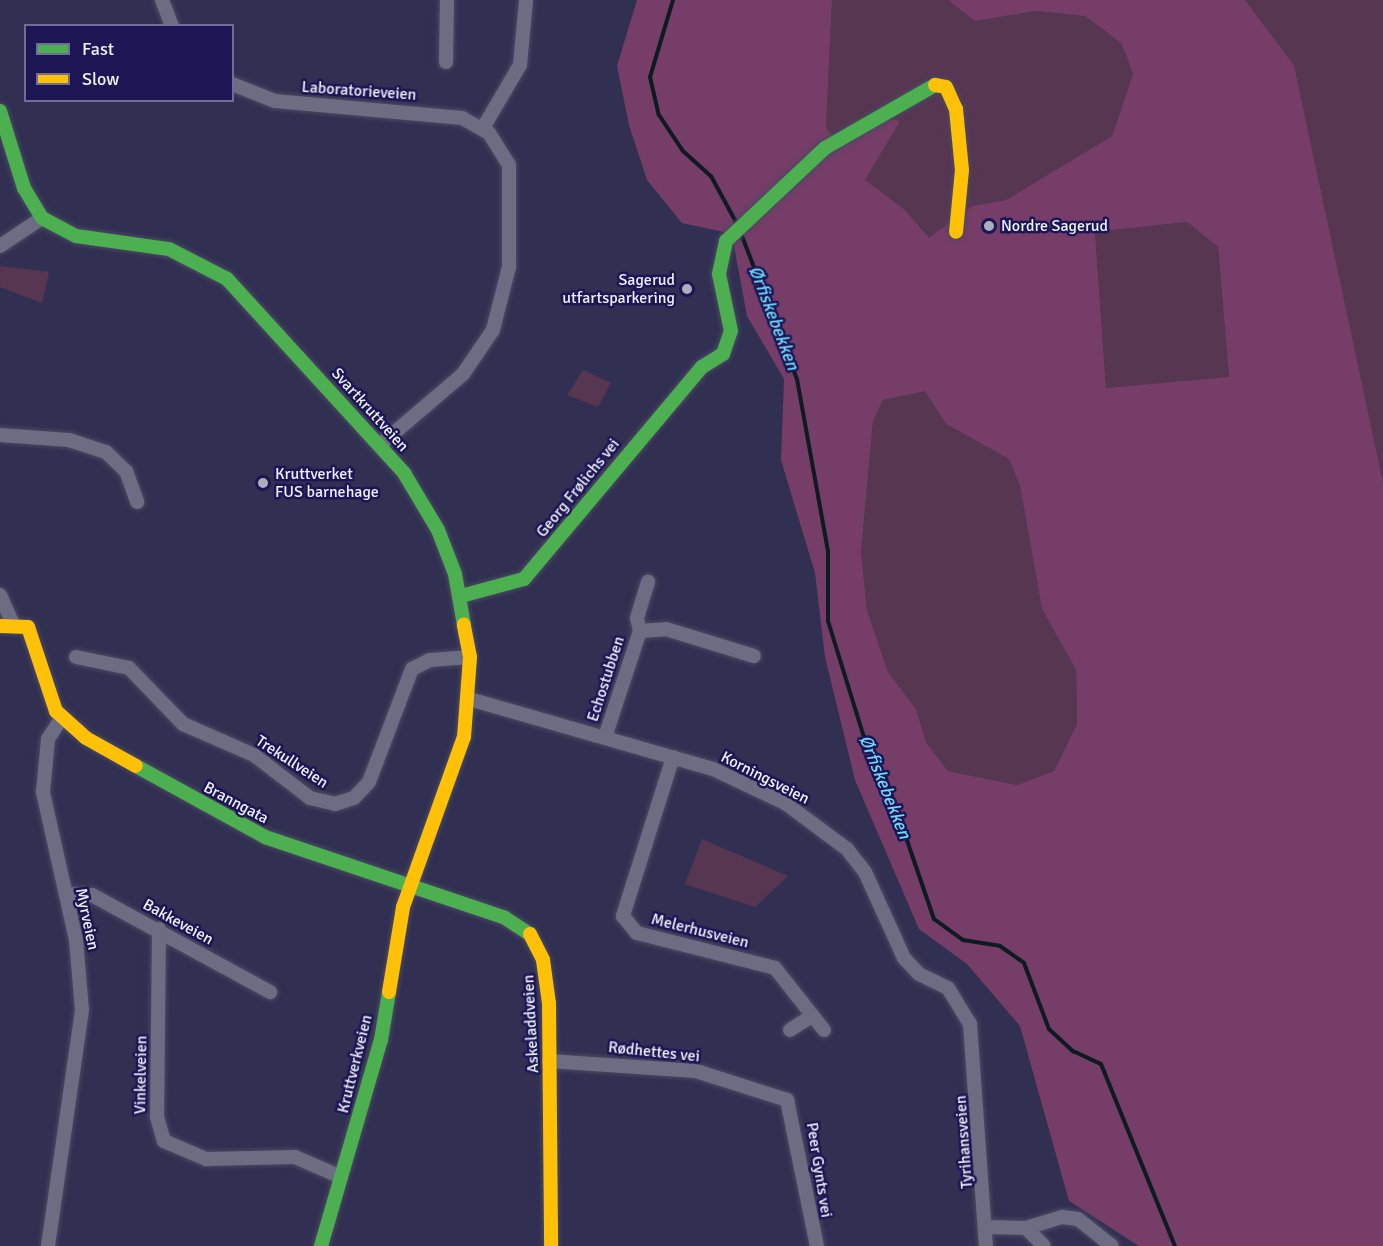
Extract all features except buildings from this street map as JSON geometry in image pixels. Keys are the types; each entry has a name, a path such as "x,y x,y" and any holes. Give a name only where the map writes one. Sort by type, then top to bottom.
{"street":[{"path":"162,0 171,24"},
{"path":"446,62 447,0"},
{"path":"380,445 472,364 503,305 513,184 502,150 483,128 520,64 526,0"},
{"name":"Georg Frølichs vei","path":"461,596 524,579 702,367 718,360 731,337 719,274 726,241 825,148 932,84 946,87 956,109 962,170 956,232"},
{"name":"Laboratorieveien","path":"234,85 275,101 433,113 483,128"},
{"path":"0,111 24,188 42,218 0,246"},
{"name":"Svartkruttveien","path":"42,218 76,236 169,249 217,272 380,445 432,517 461,596 470,657 469,699 456,768 409,887"},
{"path":"0,435 69,440 106,452 126,471 137,502"},
{"name":"Echostubben","path":"605,737 640,631 637,618 648,582"},
{"path":"0,595 6,624 23,624 33,635 61,719"},
{"name":"Echostubben","path":"640,631 666,628 754,656"},
{"name":"Trekullveien","path":"76,657 129,668 172,717 254,754 310,798 335,804 354,798 369,782 412,669 430,660 470,657"},
{"name":"Korningsveien","path":"469,699 713,769 785,803 847,849 877,897 893,943 919,974 948,988 962,1005 972,1037"},
{"name":"Branngata","path":"61,719 86,738 265,837 409,887"},
{"name":"Myrveien","path":"48,1246 82,1010 66,894 47,821 43,776 48,739 61,719"},
{"name":"Melerhusveien","path":"673,757 623,916 637,933 775,968 824,1030"},
{"name":"Askeladdveien","path":"409,887 506,918 532,935 547,979 552,1246"},
{"name":"Kruttverkveien","path":"321,1246 381,1040 409,887"},
{"name":"Bakkeveien","path":"66,894 92,895 159,929 270,992"},
{"name":"Vinkelveien","path":"159,929 157,1125 164,1141 206,1159 295,1157 341,1177"},
{"path":"790,1030 813,1014"},
{"name":"Tyrihansveien","path":"972,1037 986,1246"},
{"name":"Rødhettes vei","path":"549,1062 696,1071 787,1100"},
{"name":"Peer Gynts vei","path":"787,1100 817,1246"},
{"path":"986,1227 1026,1228 1062,1216 1078,1219 1112,1246"},
{"path":"1026,1228 1044,1246"}],"shaded area":[{"path":"637,0 832,0 826,127 837,142 890,119 900,121 865,180 904,209 929,238 972,206 1006,200 1112,136 1133,74 1121,43 1085,16 1036,11 975,21 948,0 1245,0 1294,65 1383,482 1383,1246 1139,1246 1069,1201 1020,1026 967,964 919,929 855,780 825,657 815,573 781,460 784,379 747,316 734,246 724,232 682,223 647,180 629,125 617,66","holes":["1187,222 1218,247 1229,377 1106,388 1095,232","925,391 946,424 1009,459 1020,486 1042,609 1076,670 1077,724 1054,771 1017,785 948,771 926,742 916,709 888,672 867,610 861,552 873,421 883,400"]},
{"path":"832,0 948,0 975,21 1036,11 1085,16 1121,43 1133,74 1112,136 1006,200 972,206 929,239 904,209 865,180 899,121 837,143 826,127"},
{"path":"1245,0 1383,0 1383,482 1294,65"},
{"path":"1187,222 1218,247 1229,378 1106,388 1095,232"},
{"path":"0,266 49,272 42,303 0,287"},
{"path":"583,370 611,383 598,407 567,395"},
{"path":"925,390 946,424 1009,459 1020,486 1042,609 1076,670 1077,724 1054,771 1017,785 948,771 926,742 916,709 888,672 867,610 861,552 873,421 883,400"},
{"path":"702,839 788,876 755,907 685,884"}],"waterway":[{"name":"Ørfiskebekken","path":"673,0 650,77 659,115 683,151 711,176 736,222"},
{"name":"Ørfiskebekken","path":"742,236 797,379 828,552 828,621 864,737 886,779 934,919 963,940 1000,946 1024,963 1049,1029 1073,1051 1101,1064 1175,1246"}],"traffic: fast":[{"path":"461,596 524,579 702,367 723,354 731,331 719,274 726,241 825,148 935,85"},
{"path":"0,111 24,188 42,218 76,236 169,249 227,279 404,473 438,530 455,574 464,625"},
{"path":"136,766 265,837 505,918 530,934"},
{"path":"321,1246 381,1040 389,992"}],"traffic: slow":[{"path":"935,85 946,87 956,109 962,170 956,232"},
{"path":"389,992 403,907 464,737 470,657 464,625"},
{"path":"0,626 28,627 56,711 86,738 136,766"},
{"path":"530,934 543,960 549,1003 551,1246"}],"place":[{"name":"Nordre Sagerud","path":"989,226"},
{"name":"Sagerud utfartsparkering","path":"687,289"},
{"name":"Kruttverket FUS barnehage","path":"263,483"}]}
